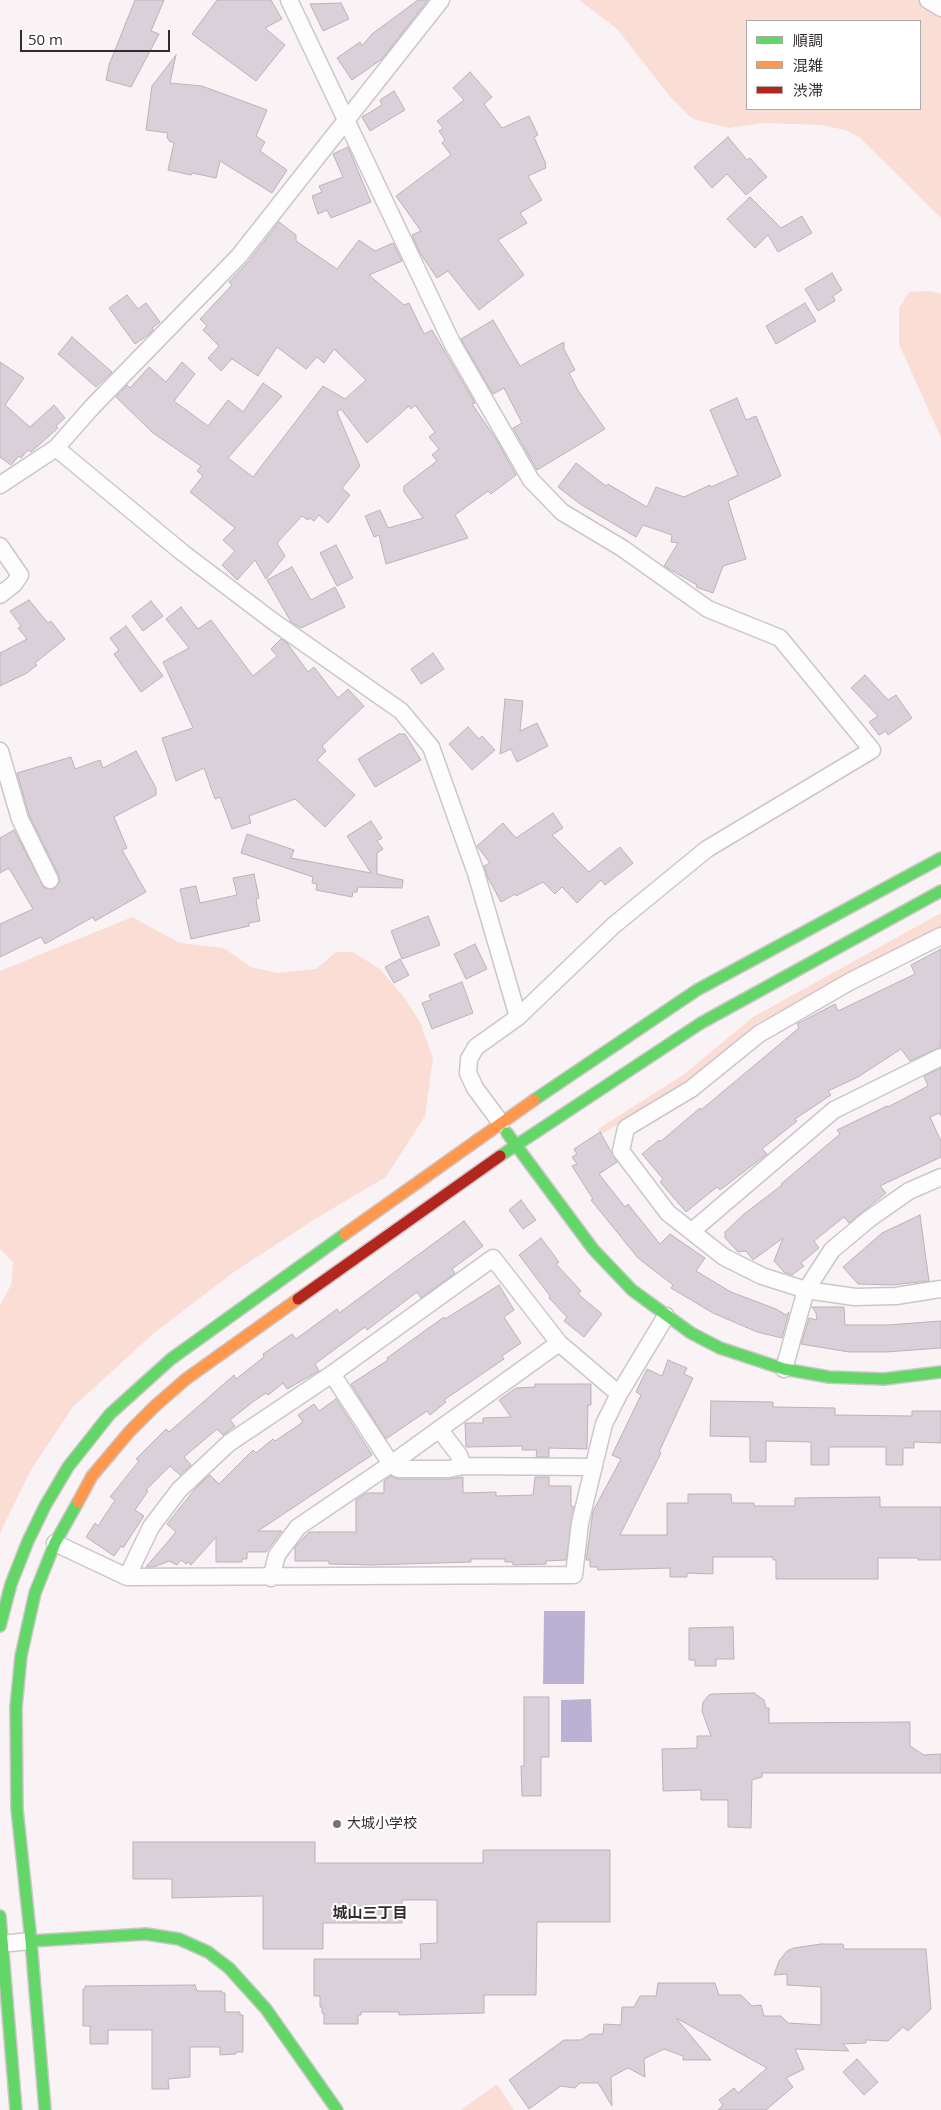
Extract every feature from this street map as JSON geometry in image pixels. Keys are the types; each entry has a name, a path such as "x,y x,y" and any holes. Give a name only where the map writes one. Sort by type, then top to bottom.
{"street":[{"path":"289,0 452,343 531,480 562,512 622,548 708,609 780,638 872,750 707,850 614,925 518,1017 476,1047 469,1059 468,1073 476,1088 516,1145 593,1249 632,1290 691,1333 720,1348 784,1369 829,1377 884,1379 941,1372"},
{"path":"0,485 56,448 106,393 239,256 441,0"},
{"path":"928,0 941,8"},
{"path":"56,448 183,553 251,605 401,712 431,747 476,873 518,1017"},
{"path":"0,546 20,575 14,584 0,595"},
{"path":"0,751 20,819 50,880"},
{"path":"0,1626 11,1584 28,1541 44,1506 68,1467 110,1414 171,1358 501,1123 697,990 941,858"},
{"path":"45,2110 32,1941 16,1809 16,1707 21,1656 30,1611 55,1543 92,1476 130,1431 186,1379 516,1145 701,1022 941,891"},
{"path":"941,936 849,982 759,1034 691,1088 626,1128 621,1151 668,1213 724,1257 762,1276 806,1290 855,1298 896,1296 941,1289"},
{"path":"692,1232 834,1110 941,1058"},
{"path":"784,1369 806,1290 832,1250 869,1219 910,1191 941,1177"},
{"path":"127,1577 151,1527 179,1490 229,1443 332,1374 493,1258 559,1343 618,1394"},
{"path":"55,1543 127,1577 271,1578 574,1575 580,1523 604,1424 618,1394 666,1316"},
{"path":"271,1578 277,1555 298,1527 392,1464 559,1343"},
{"path":"332,1374 392,1464 398,1469 449,1469 463,1466 594,1467"},
{"path":"439,1430 459,1455 463,1466"},
{"path":"0,1916 16,2110"},
{"path":"1,1944 146,1934 179,1938 208,1952 229,1968 266,2009 337,2110"}],"shaded area":[{"path":"579,0 919,0 941,14 941,218 859,137 845,130 821,125 763,123 729,128 690,117 672,99 617,29"},
{"path":"930,291 941,294 941,438 899,344 899,308 909,292"},
{"path":"941,913 941,927 758,1023 686,1082 602,1134 598,1129 683,1075 753,1017"},
{"path":"132,917 180,943 224,948 251,967 277,973 316,969 336,952 353,952 380,969 404,997 420,1022 433,1058 425,1116 386,1177 312,1221 234,1272 154,1333 72,1408 31,1470 0,1533 0,1305 11,1285 13,1262 0,1249 0,971"},
{"path":"544,1611 585,1611 584,1684 543,1684"},
{"path":"591,1699 592,1742 561,1742 561,1700"},
{"path":"497,2084 514,2110 461,2110"}],"building":[{"path":"135,0 164,0 151,31 159,34 131,87 106,80 109,65"},
{"path":"217,0 271,0 282,19 265,28 285,45 256,81 192,34"},
{"path":"418,0 428,0 382,59 352,80 337,58 360,42 362,46 372,34"},
{"path":"341,3 349,19 323,31 310,4"},
{"path":"176,55 170,83 202,86 267,110 256,136 265,142 260,151 287,170 272,193 220,161 216,178 168,170 174,143 167,138 168,133 146,130 152,86"},
{"path":"470,72 492,97 484,104 502,128 529,116 538,135 534,137 546,164 546,168 528,176 542,200 520,213 527,223 498,240 524,275 479,310 448,271 437,278 420,253 412,235 421,231 396,196 451,155 442,143 445,140 439,131 443,128 437,121 464,100 453,88"},
{"path":"394,91 405,110 370,131 362,117 382,105 380,100"},
{"path":"728,137 747,160 750,158 767,177 746,195 727,174 712,188 694,167"},
{"path":"348,147 371,202 331,218 327,210 318,214 312,196 322,192 319,186 343,177 333,154"},
{"path":"750,197 781,228 802,216 812,233 778,252 768,235 755,248 727,219"},
{"path":"279,222 296,235 296,241 337,269 359,240 375,251 393,243 402,261 369,275 404,305 409,303 424,334 432,330 475,403 472,404 496,439 516,475 491,494 488,491 455,515 468,538 386,564 379,535 374,537 365,516 380,510 388,528 423,518 404,492 404,486 437,461 432,455 439,449 429,437 435,432 415,405 411,409 409,406 367,443 341,409 337,412 360,466 342,488 350,495 328,523 319,515 314,521 302,516 277,543 285,556 266,579 255,560 237,580 222,565 235,551 223,540 235,528 190,492 203,476 197,471 201,466 153,433 116,397 127,385 130,388 149,367 166,382 182,362 195,374 174,401 208,426 228,400 243,412 263,383 282,396 228,458 253,477 323,386 345,399 366,380 334,349 324,363 317,357 306,369 277,347 258,376 232,359 221,371 208,358 219,346 203,330 207,326 200,319 232,285 229,282 248,262"},
{"path":"832,273 842,290 833,296 835,301 818,311 805,289"},
{"path":"127,295 138,309 146,303 160,322 152,328 153,330 148,335 135,344 109,308"},
{"path":"805,303 816,321 776,344 766,326"},
{"path":"493,320 520,366 564,342 564,349 575,370 569,373 579,392 605,429 537,470 513,428 522,423 504,388 493,394 461,339"},
{"path":"72,337 112,372 96,387 58,354"},
{"path":"0,362 24,378 5,405 30,427 54,405 65,418 56,426 58,428 31,452 28,450 11,465 0,457"},
{"path":"737,398 746,420 756,416 781,476 728,501 746,559 723,566 713,593 696,587 697,585 664,566 678,543 671,542 672,535 643,525 636,537 580,504 558,487 576,463 606,486 608,484 647,507 656,487 684,497 738,475 710,410"},
{"path":"336,545 353,578 337,586 320,553"},
{"path":"292,567 311,600 335,587 345,607 301,628 291,622 267,580"},
{"path":"29,600 48,623 51,621 65,639 35,663 37,665 27,673 0,686 0,653 27,639 18,628 21,626 10,611"},
{"path":"151,601 163,616 143,631 132,616"},
{"path":"181,607 198,629 211,620 253,676 277,656 271,649 281,639 287,643 308,672 314,667 338,698 348,689 364,706 322,746 326,751 317,760 355,795 325,827 295,799 249,816 251,823 232,829 220,797 215,799 204,768 176,781 162,738 193,728 163,662 189,648 166,619"},
{"path":"126,626 163,676 141,692 114,654 119,650 110,638"},
{"path":"433,653 444,669 421,684 411,669"},
{"path":"865,675 888,700 896,695 912,718 888,735 886,731 879,735 869,722 878,716 851,688"},
{"path":"505,699 523,701 520,731 537,723 548,746 517,762 511,749 500,754"},
{"path":"468,727 479,739 482,736 495,750 472,770 449,744"},
{"path":"399,734 405,734 421,760 375,787 358,759"},
{"path":"136,751 156,788 156,795 114,817 127,848 122,850 146,892 95,921 93,917 45,944 41,937 0,957 0,924 33,909 9,868 0,873 0,838 14,830 44,888 54,889 60,881 29,815 17,773 71,757 75,769 100,760 103,768"},
{"path":"553,813 563,828 552,835 589,872 620,847 633,863 605,885 601,880 577,903 562,887 555,894 543,882 501,902 488,878 484,866 490,863 477,846 503,823 516,838"},
{"path":"371,821 382,838 377,841 383,849 377,853 377,874 403,880 402,888 358,887 357,892 353,892 352,897 316,890 317,884 312,883 313,877 241,853 247,834 294,850 291,858 371,873 347,836"},
{"path":"254,874 259,898 256,899 260,921 249,923 249,926 191,939 180,889 196,886 200,903 237,895 233,878"},
{"path":"428,916 440,945 402,959 391,931"},
{"path":"475,944 487,969 466,979 454,954"},
{"path":"941,949 941,1047 910,1061 901,1049 858,1077 828,1091 831,1095 795,1119 797,1121 762,1149 767,1154 720,1190 717,1187 686,1212 660,1182 663,1179 642,1154 659,1140 660,1142 700,1108 701,1110 799,1028 797,1024 835,1004 838,1011 915,974 911,965"},
{"path":"400,959 409,975 394,983 385,967"},
{"path":"462,982 473,1013 432,1029 422,1003 431,1000 429,995"},
{"path":"941,1068 941,1116 939,1113 930,1117 941,1141 941,1157 880,1186 886,1193 849,1223 844,1217 814,1241 819,1248 801,1263 804,1266 792,1275 784,1272 774,1261 783,1238 753,1260 746,1251 738,1252 725,1238 725,1232 744,1214 782,1185 840,1134 837,1130 928,1086 924,1076"},
{"path":"600,1132 617,1162 599,1174 625,1207 628,1204 660,1244 670,1234 705,1258 696,1271 731,1292 776,1309 786,1315 789,1312 782,1338 757,1332 713,1313 671,1288 673,1285 638,1258 591,1200 593,1199 572,1166 577,1164 572,1157 577,1154 574,1149"},
{"path":"521,1200 536,1220 523,1229 509,1210"},
{"path":"920,1215 929,1281 892,1285 858,1284 843,1267 882,1233"},
{"path":"464,1221 483,1246 452,1269 455,1273 421,1298 417,1292 367,1330 365,1327 315,1364 319,1371 287,1389 283,1383 268,1395 266,1393 254,1401 230,1420 235,1426 223,1435 217,1429 184,1457 191,1465 180,1475 170,1466 146,1490 148,1491 135,1510 144,1516 123,1548 121,1546 114,1556 86,1537 95,1523 98,1526 115,1500 110,1497 139,1461 136,1459 166,1429 169,1432 234,1375 236,1379 264,1357 263,1354 292,1334 296,1339 337,1309 339,1313"},
{"path":"541,1238 559,1262 556,1264 581,1291 578,1294 602,1314 584,1337 564,1321 567,1317 549,1298 550,1296 519,1255"},
{"path":"499,1285 514,1310 504,1317 521,1343 502,1356 504,1359 444,1400 446,1402 430,1415 427,1411 386,1439 351,1384 388,1360 387,1358 444,1317 445,1319"},
{"path":"812,1307 844,1307 845,1325 888,1325 941,1321 941,1348 886,1352 849,1352 801,1344 809,1318 817,1320 816,1313"},
{"path":"668,1360 687,1368 684,1374 693,1378 659,1452 661,1453 620,1535 667,1535 667,1503 688,1503 688,1494 731,1494 732,1503 754,1503 754,1506 795,1506 795,1498 880,1497 880,1507 941,1507 941,1560 878,1558 878,1579 776,1579 776,1560 773,1560 773,1557 713,1557 713,1574 687,1573 687,1577 670,1577 670,1568 598,1570 597,1567 590,1567 590,1560 586,1560 593,1511 621,1459 612,1455 641,1395 636,1392 647,1369 662,1376"},
{"path":"535,1384 591,1384 591,1405 588,1405 587,1449 549,1448 549,1457 536,1457 537,1450 522,1450 522,1446 466,1447 465,1423 483,1423 483,1418 511,1417 499,1400 516,1388 535,1387"},
{"path":"336,1399 372,1455 258,1531 282,1531 266,1552 247,1552 247,1559 242,1559 242,1562 216,1562 216,1537 191,1565 181,1560 177,1565 169,1561 154,1567 146,1567 176,1532 167,1524 206,1478 210,1475 219,1484 253,1450 256,1453 273,1439 275,1441 303,1422 298,1415 314,1404 319,1411"},
{"path":"711,1401 773,1402 773,1407 835,1408 835,1415 912,1416 912,1411 941,1411 941,1443 914,1442 914,1448 903,1448 903,1465 886,1465 886,1447 829,1447 829,1465 811,1465 811,1442 766,1441 766,1462 750,1462 750,1437 710,1436"},
{"path":"391,1476 398,1479 449,1479 463,1477 463,1493 496,1492 496,1496 533,1495 535,1477 549,1477 549,1486 571,1486 571,1506 574,1507 566,1560 546,1561 546,1564 513,1565 513,1562 505,1562 505,1559 471,1559 471,1562 372,1565 329,1564 329,1561 295,1561 295,1547 309,1532 356,1532 356,1500 366,1493 384,1493 384,1481"},
{"path":"733,1627 734,1659 716,1659 716,1666 695,1666 695,1660 689,1660 689,1628"},
{"path":"754,1693 764,1700 766,1708 769,1708 769,1723 910,1722 910,1746 924,1755 941,1754 941,1773 762,1773 762,1777 752,1780 751,1828 728,1827 728,1800 701,1800 701,1790 663,1791 662,1749 697,1748 697,1736 711,1736 702,1711 703,1702 709,1695"},
{"path":"524,1697 549,1697 549,1757 541,1757 541,1796 522,1796 521,1766 524,1766"},
{"path":"133,1842 315,1842 315,1863 483,1863 483,1850 610,1850 610,1922 537,1922 536,1995 484,1995 484,2013 399,2015 399,2012 361,2012 361,2015 358,2015 358,2024 324,2024 324,2013 322,2013 322,2007 320,2007 320,1996 314,1996 314,1959 421,1959 420,1944 437,1943 437,1900 402,1900 402,1923 323,1923 323,1949 263,1949 263,1896 172,1898 172,1879 133,1879"},
{"path":"821,1944 843,1944 844,1949 926,1949 931,2009 908,2031 903,2027 888,2041 866,2040 866,2043 843,2044 849,2051 795,2049 804,2069 786,2078 793,2087 766,2110 718,2110 723,2105 719,2100 734,2088 738,2093 767,2068 676,2018 711,2060 683,2060 683,2056 664,2049 644,2059 645,2077 628,2068 611,2077 612,2106 598,2083 580,2083 575,2088 561,2086 529,2109 509,2080 564,2040 581,2040 590,2034 603,2034 604,2024 621,2025 622,2007 634,2007 640,1996 656,1996 658,1983 715,1983 719,1995 741,1995 752,2006 761,2005 764,2016 781,2016 788,2023 821,2025 821,1987 787,1985 787,1974 774,1975 779,1961 787,1951 794,1948"},
{"path":"195,1985 197,1991 222,1991 222,1993 225,1993 225,2012 240,2012 240,2015 243,2015 243,2052 220,2055 220,2047 190,2047 190,2077 168,2079 169,2089 152,2089 152,2030 108,2030 108,2044 90,2044 90,2026 83,2026 83,1989 85,1989 85,1986"},
{"path":"857,2059 878,2082 864,2095 843,2072"}],"traffic: fast":[{"path":"534,1100 697,990 941,858"},
{"path":"500,1156 701,1023 941,891"},
{"path":"507,1133 593,1249 632,1290 691,1333 720,1348 784,1369 829,1377 884,1379 941,1372"},
{"path":"0,1626 11,1584 28,1541 45,1506 68,1467 110,1414 171,1359 345,1234"},
{"path":"45,2110 31,1941 17,1809 16,1707 21,1656 35,1593 55,1543 78,1502"},
{"path":"0,1916 16,2110"},
{"path":"31,1941 146,1934 179,1939 208,1952 229,1968 266,2009 337,2110"}],"traffic: slow":[{"path":"345,1234 534,1100"},
{"path":"78,1502 92,1476 130,1431 155,1406 186,1379 298,1299"}],"traffic: jam":[{"path":"298,1299 500,1156"}],"place":[{"name":"大城小学校","path":"337,1824"}],"district":[{"name":"城山三丁目","path":"370,1914"}]}
